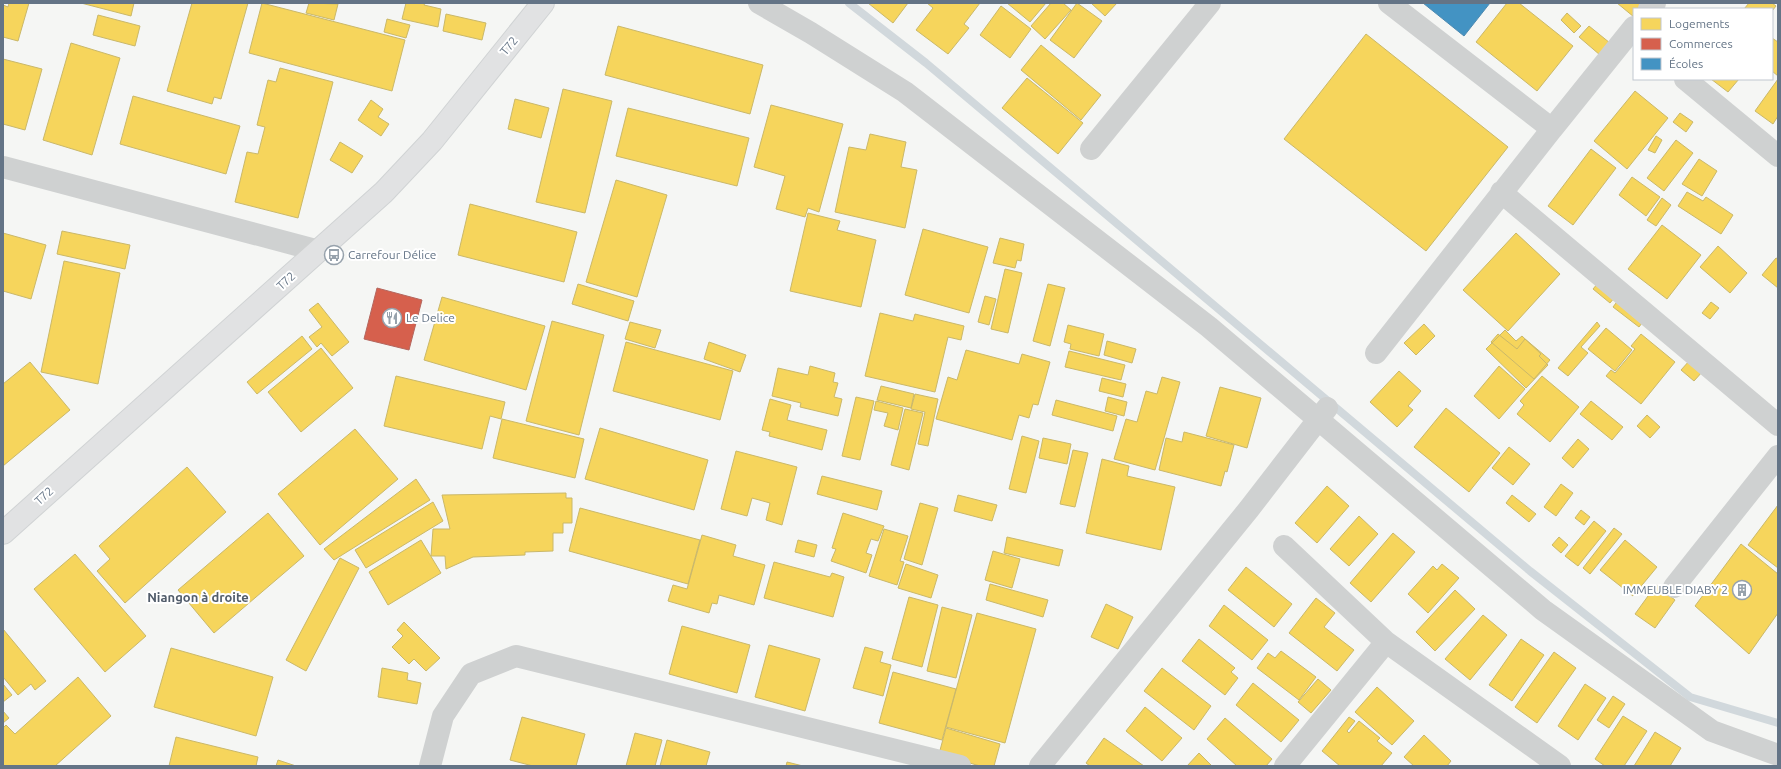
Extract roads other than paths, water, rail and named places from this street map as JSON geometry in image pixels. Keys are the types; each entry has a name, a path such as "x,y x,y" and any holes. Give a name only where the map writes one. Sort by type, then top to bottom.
{"street":[{"name":"T72","path":"3,533 320,251 384,192 432,141 544,3"},
{"path":"759,3 811,33 905,92 1209,327 1323,413 1543,610 1712,731 1778,755"},
{"path":"1091,149 1210,3"},
{"path":"1389,3 1552,128"},
{"path":"1376,352 1552,128 1632,32"},
{"path":"1687,80 1778,156"},
{"path":"3,168 320,251"},
{"path":"1501,192 1778,425"},
{"path":"1040,766 1323,413"},
{"path":"1674,587 1778,456"},
{"path":"1284,546 1386,642 1560,766"},
{"path":"1286,766 1386,642"},
{"path":"430,766 443,716 471,674 516,656 960,766"}],"waterway":[{"path":"849,3 926,63 1530,571 1690,697 1778,723"}],"place":[{"name":"Carrefour Délice","path":"334,255"},
{"name":"Le Delice","path":"392,318"},
{"name":"IMMEUBLE DIABY 2","path":"1742,590"}],"district":[{"name":"Niangon à droite","path":"198,597"}]}
